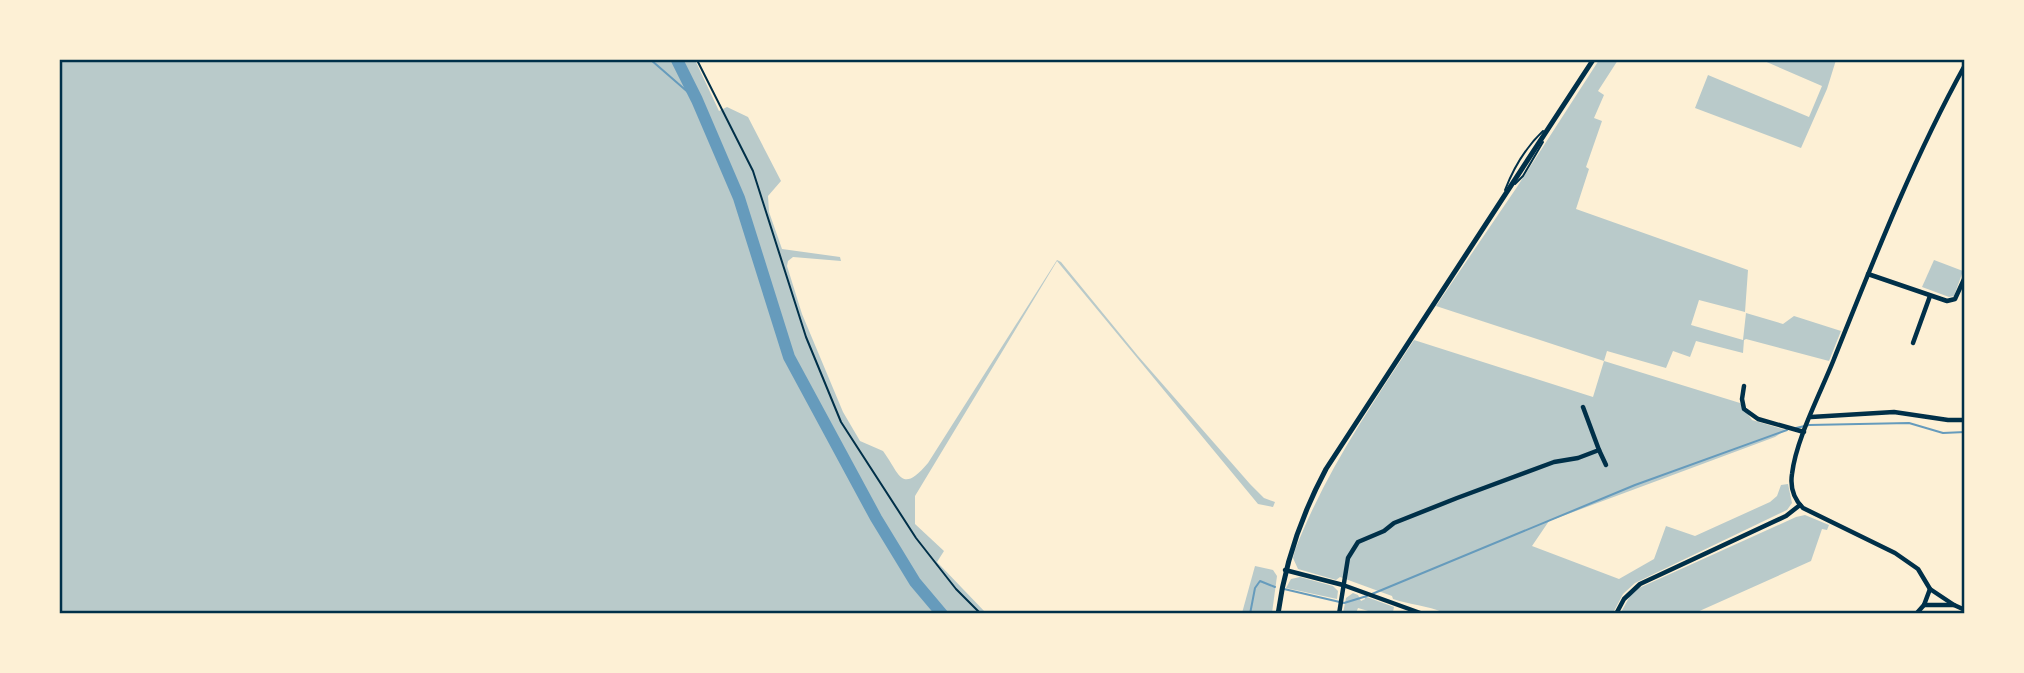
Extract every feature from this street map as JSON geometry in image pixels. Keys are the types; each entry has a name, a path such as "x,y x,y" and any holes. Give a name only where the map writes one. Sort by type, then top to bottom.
{"main road":[{"path":"1278,614 1285,570 1301,520 1326,469 1593,60"}],"street":[{"path":"1965,65 1930,128 1868,274 1806,428 1791,476 1792,491 1800,505 1895,553 1918,569 1930,589 1965,610"},
{"path":"1868,274 1930,296 1953,301 1965,277"},
{"path":"1913,343 1930,296"},
{"path":"1744,386 1744,409 1758,418 1793,428 1806,428"},
{"path":"1583,407 1606,465"},
{"path":"1811,417 1894,412 1965,420"},
{"path":"1339,614 1348,558 1358,542 1384,531 1394,523 1554,461 1578,458 1600,450"},
{"path":"1616,614 1624,598 1640,584 1786,516 1800,505"},
{"path":"1285,570 1343,585 1423,614"},
{"path":"1916,614 1924,605 1930,589"},
{"path":"1924,605 1954,605"}],"lane":[{"path":"697,60 753,171 806,337 841,422 905,523 956,589 981,614"}],"shaded area":[{"path":"60,60 695,60 719,111 727,107 748,117 781,181 768,196 769,212 782,249 840,257 841,261 793,257 787,266 802,314 843,412 860,441 883,451 902,478 912,478 928,463 1057,260 1250,484 1264,498 1275,502 1273,507 1258,504 1057,261 915,496 915,524 944,551 937,562 986,613 60,613"},
{"path":"1599,60 1618,60 1598,91 1604,95 1594,118 1602,121 1586,167 1589,169 1576,209 1748,270 1745,312 1699,300 1691,325 1743,340 1746,313 1783,324 1794,316 1841,331 1829,361 1746,339 1743,353 1696,341 1690,357 1673,351 1666,368 1607,351 1604,361 1436,306"},
{"path":"1762,60 1836,60 1827,89 1801,148 1695,108 1708,75 1809,117 1822,86"},
{"path":"1934,260 1963,271 1954,296 1949,297 1922,287"},
{"path":"1414,340 1593,397 1604,361 1740,403 1752,420 1786,430 1775,437 1549,521 1532,546 1619,579 1654,559 1666,526 1695,536 1770,502 1777,496 1781,485 1788,484 1792,503 1787,510 1635,583 1623,594 1613,613 1444,613 1393,599 1392,596 1340,577 1336,580 1298,569 1293,558 1295,550 1320,494 1349,442"},
{"path":"1805,515 1829,525 1827,530 1822,529 1811,561 1695,613 1620,614 1630,596 1639,588"},
{"path":"1255,566 1273,570 1277,576 1272,613 1242,613"},
{"path":"1300,577 1333,586 1338,591 1337,599 1286,588 1291,579"},
{"path":"1353,593 1358,595 1361,601 1365,599 1364,596 1394,607 1393,612 1397,613 1375,613 1358,608 1356,613 1343,613 1346,598"}],"waterway":[{"path":"651,60 697,100"},
{"path":"677,60 739,198 789,357 876,518 915,582 942,614"},
{"path":"1796,428 1809,425 1909,423 1943,433 1965,432"},
{"path":"1372,594 1635,485 1787,430"},
{"path":"1250,614 1255,588 1260,581 1275,587"},
{"path":"1284,589 1344,603 1367,596"}]}
